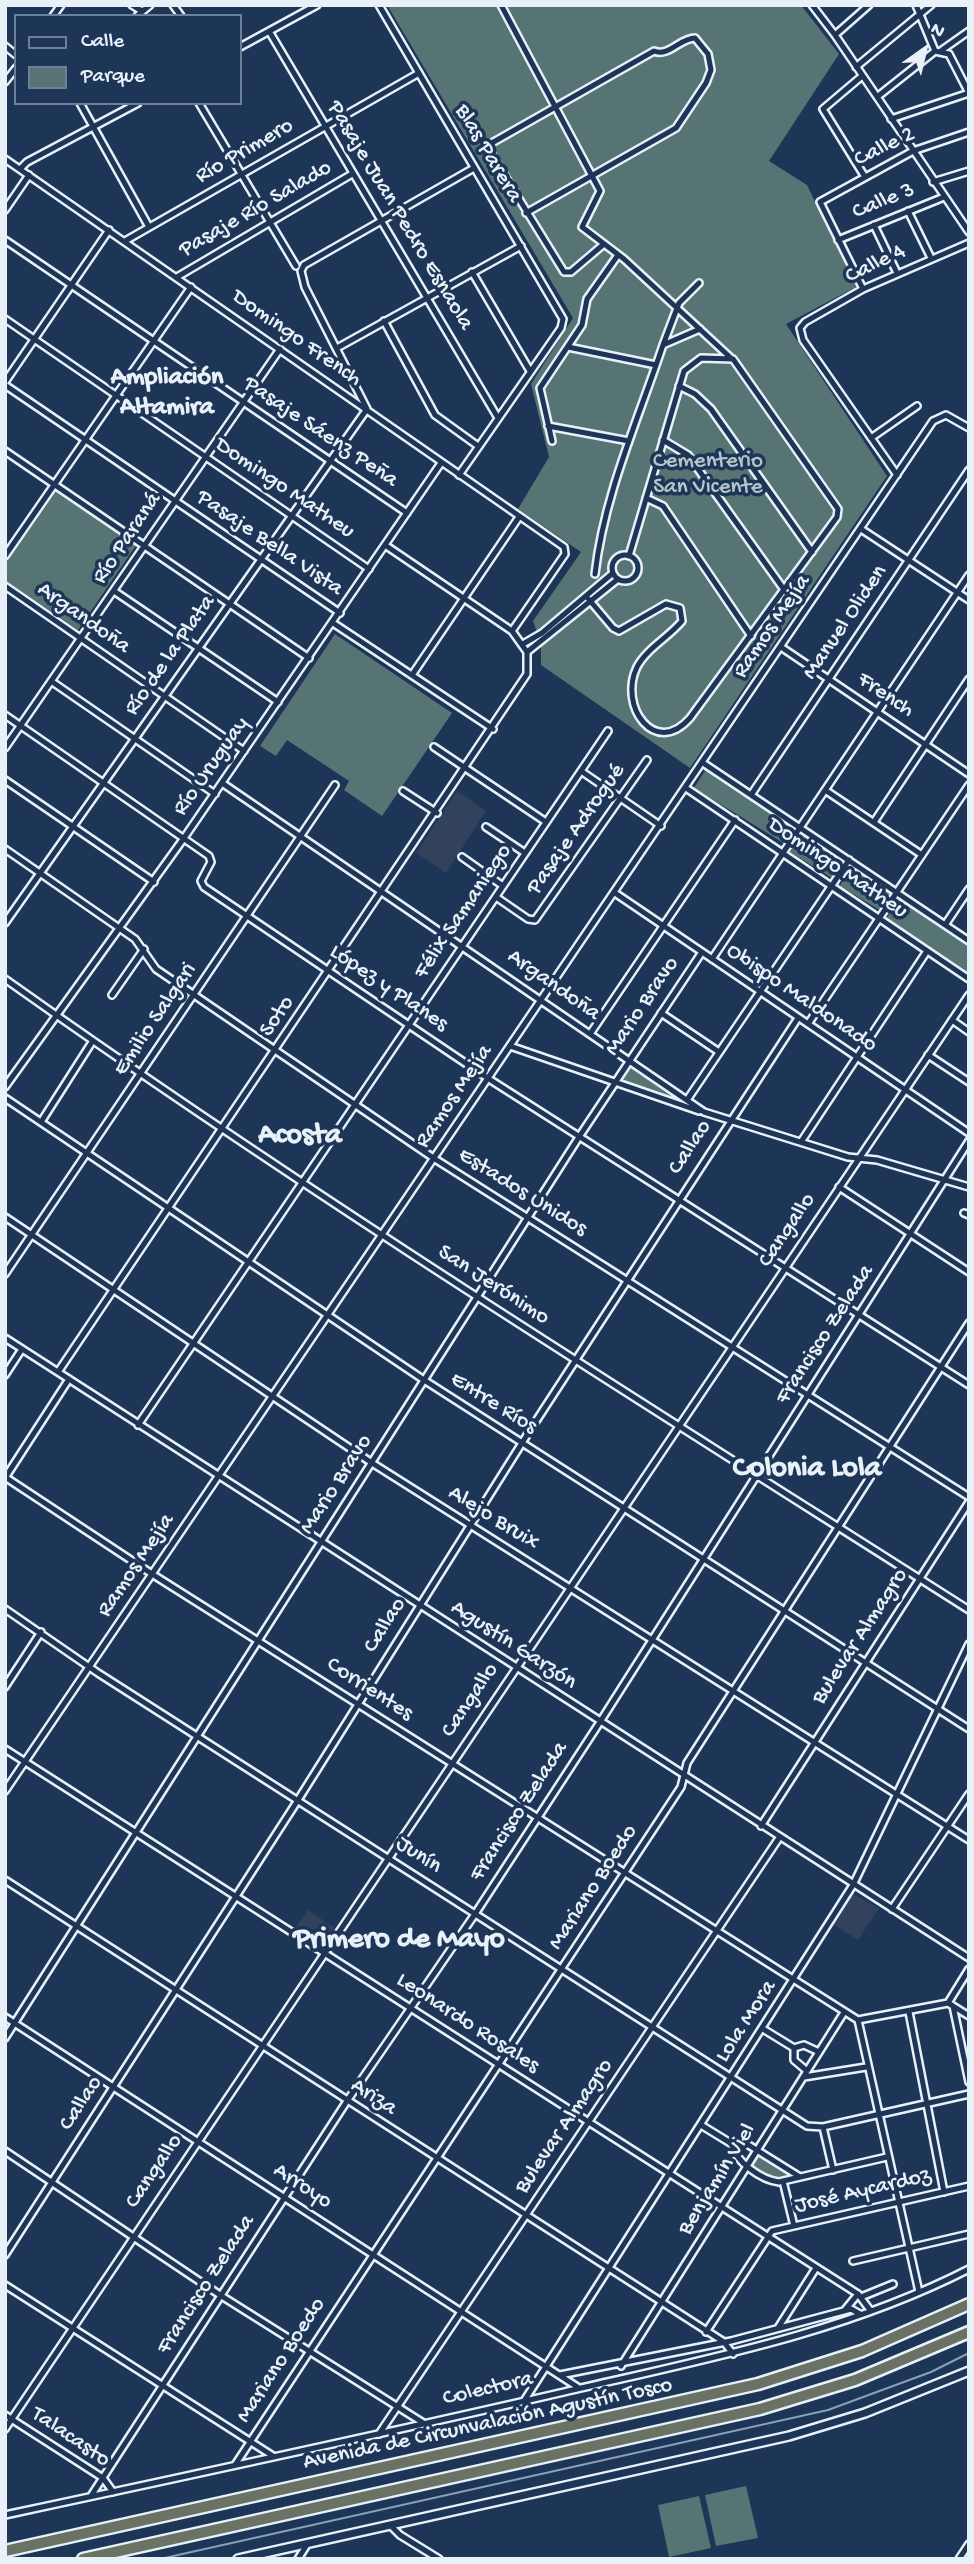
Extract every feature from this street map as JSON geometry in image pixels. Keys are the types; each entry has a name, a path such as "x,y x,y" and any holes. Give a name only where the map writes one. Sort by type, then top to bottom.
{"highway":[{"name":"Avenida de Circunvalación Agustín Tosco","path":"5,2551 758,2384 842,2358 969,2304"},
{"name":"Avenida de Circunvalación Agustín Tosco","path":"83,2559 760,2409 855,2379 969,2332"}],"street":[{"path":"132,5 139,13 150,5"},
{"path":"242,46 317,5"},
{"name":"Blas Parera","path":"379,5 563,322 530,371"},
{"path":"501,5 600,194 582,225 618,254 733,359 838,509 837,517 785,591 683,726 660,732 645,724 636,715 632,703 632,688 639,664 680,624 682,610 673,603 666,604 619,631 588,598"},
{"path":"812,5 969,232"},
{"path":"835,35 869,5"},
{"path":"891,119 969,93 948,54 939,50 916,5"},
{"path":"856,67 919,12 931,5"},
{"name":"Pasaje Juan Pedro Esnaola","path":"269,31 498,418"},
{"path":"877,97 969,31"},
{"path":"526,213 676,128 709,77 708,54 699,40 688,38 665,52 654,51 492,141 489,147 526,213 564,272 571,272 604,244"},
{"name":"Río Primero","path":"125,241 419,73"},
{"path":"862,76 823,109 865,177"},
{"path":"81,105 149,227"},
{"path":"20,169 27,162 134,105"},
{"path":"201,105 267,222 299,268 304,287 367,409"},
{"name":"Calle 2","path":"838,240 820,202 913,151 969,132"},
{"name":"Domingo French","path":"5,159 566,550 512,631"},
{"path":"299,268 474,168"},
{"path":"933,182 969,171"},
{"name":"Pasaje Río Salado","path":"177,277 352,174"},
{"path":"5,211 29,175"},
{"name":"Calle 3","path":"838,240 944,197"},
{"path":"908,211 931,258"},
{"path":"874,225 897,273"},
{"path":"5,384 109,230"},
{"name":"Pasaje Sáenz Peña","path":"5,240 407,513"},
{"path":"838,240 863,289"},
{"name":"Calle 4","path":"871,438 803,340 799,332 802,325 863,289 969,243"},
{"path":"337,348 521,246"},
{"path":"552,441 540,388 584,322 587,299 618,254"},
{"path":"459,475 530,371 472,272"},
{"path":"595,574 600,538 629,441 663,345 677,308 699,283"},
{"path":"5,555 191,287"},
{"name":"Domingo Matheu","path":"5,319 369,569"},
{"path":"384,321 435,415 478,446"},
{"path":"663,345 700,329"},
{"path":"568,347 656,365"},
{"name":"Río Paraná","path":"5,748 280,349"},
{"path":"629,556 686,369 701,358 733,359"},
{"name":"Pasaje Bella Vista","path":"5,384 340,613"},
{"path":"680,386 699,397 710,409 812,552"},
{"path":"897,475 871,438 917,406"},
{"name":"Río de la Plata","path":"5,923 367,409"},
{"name":"Ramos Mejía","path":"5,1791 933,421 946,415 969,428"},
{"path":"548,426 629,441"},
{"path":"663,440 688,455 785,591"},
{"path":"5,451 309,658"},
{"name":"Río Uruguay","path":"5,1087 154,882 441,463"},
{"name":"Manuel Oliden","path":"751,795 969,470"},
{"path":"646,498 663,506 751,636"},
{"path":"412,675 519,516"},
{"path":"860,529 969,600"},
{"name":"Domingo Matheu","path":"385,545 512,631 527,652"},
{"path":"523,644 618,579 631,580 637,574 636,561 629,556 617,558 613,565 613,573 618,579"},
{"path":"527,652 613,573"},
{"name":"Mario Bravo","path":"712,959 969,575"},
{"name":"Argandoña","path":"5,586 244,751"},
{"path":"114,591 278,702"},
{"name":"Pasaje Bella Vista","path":"333,623 493,729"},
{"name":"French","path":"781,647 969,774"},
{"name":"Soto","path":"58,1372 525,680 527,652"},
{"path":"874,822 969,679"},
{"path":"51,681 215,794"},
{"name":"López y Planes","path":"5,715 212,859 201,881 204,887 489,1079 969,1385"},
{"name":"Félix Samaniego","path":"138,1424 607,731"},
{"path":"434,747 546,822"},
{"name":"Pasaje Adrogué","path":"496,897 528,919 535,920 647,760"},
{"name":"Domingo Matheu","path":"703,763 969,941"},
{"path":"581,771 661,826"},
{"path":"5,780 154,882"},
{"name":"Argandoña","path":"222,783 704,1112 801,1142 969,1186"},
{"name":"Emilio Salgari","path":"6,1271 335,785"},
{"path":"808,1024 969,785"},
{"name":"Domingo Matheu","path":"686,788 969,979"},
{"path":"825,789 922,855"},
{"path":"403,790 437,813"},
{"path":"590,1034 735,820"},
{"path":"486,827 525,853"},
{"name":"Estados Unidos","path":"5,849 121,929 144,949 156,969 435,1159 890,1446 969,1499"},
{"path":"463,858 503,886"},
{"path":"687,1100 849,860"},
{"path":"945,925 969,890"},
{"name":"Obispo Maldonado","path":"615,894 969,1133"},
{"path":"112,995 144,949"},
{"path":"801,1142 927,951"},
{"name":"Mario Bravo","path":"5,2038 476,1297 613,1084 702,952"},
{"name":"San Jerónimo","path":"5,979 139,1075 476,1297 969,1610"},
{"name":"Cangallo","path":"5,2429 450,1763 969,995"},
{"path":"661,1013 719,1052"},
{"name":"Callao","path":"5,2255 298,1800 627,1279 799,1018"},
{"path":"951,1020 969,1032"},
{"path":"41,1122 92,1042"},
{"path":"510,1046 613,1084 704,1112"},
{"path":"928,1055 969,1082"},
{"name":"Entre Ríos","path":"5,1098 327,1317 969,1729"},
{"name":"Francisco Zelada","path":"91,2496 347,2101 475,1914 600,1723 969,1141"},
{"path":"839,1187 969,1272"},
{"name":"Alejo Bruix","path":"5,1217 372,1462 969,1840"},
{"name":"Mariano Boedo","path":"234,2465 681,1787 687,1763 969,1323"},
{"name":"Agustín Garzón","path":"5,1338 218,1478 969,1958"},
{"path":"5,1375 22,1349"},
{"path":"5,1478 69,1380"},
{"name":"Corrientes","path":"5,1478 843,2014 858,2020"},
{"name":"Bulevar Almagro","path":"761,1826 969,1499"},
{"name":"Junín","path":"5,1609 197,1736 782,2110 814,2128 823,2127"},
{"path":"5,1687 41,1632"},
{"name":"Lola Mora","path":"524,2401 853,1885 969,1644"},
{"name":"Leonardo Rosales","path":"5,1749 860,2295 870,2310"},
{"path":"892,1909 969,1794"},
{"name":"Bulevar Almagro","path":"379,2434 779,1838"},
{"name":"Ariza","path":"5,1880 724,2343 733,2354"},
{"path":"969,1969 950,2004 969,2082"},
{"path":"919,2292 866,2067 858,2020 950,2004 969,2016"},
{"path":"909,2012 944,2192"},
{"name":"Benjamín Viel","path":"621,2365 843,2014"},
{"name":"Arroyo","path":"5,2017 580,2388"},
{"path":"763,2029 794,2049"},
{"path":"794,2049 804,2045 819,2052"},
{"path":"794,2049 794,2060 805,2074 866,2067"},
{"path":"833,2170 823,2127 969,2094"},
{"path":"701,2125 732,2144 735,2154 768,2179 783,2181 800,2178 887,2157"},
{"path":"732,2144 742,2142 800,2178"},
{"path":"5,2151 220,2295 426,2424"},
{"path":"783,2181 794,2226"},
{"name":"José Aycardoz","path":"767,2236 772,2231 969,2186"},
{"path":"853,2261 969,2234"},
{"path":"706,2332 767,2236"},
{"path":"778,2328 816,2268"},
{"name":"Colectora","path":"5,2515 733,2354 860,2314 919,2292 969,2269"},
{"path":"844,2311 860,2295 893,2284"},
{"path":"5,2285 273,2456"},
{"path":"560,2375 724,2343 844,2311 856,2310 860,2314"},
{"path":"238,2559 789,2436 888,2405 969,2371"},
{"name":"Talacasto","path":"5,2415 103,2478 113,2492"},
{"path":"390,2524 400,2535 439,2559"},
{"path":"298,2559 308,2543"},
{"path":"959,2559 969,2544"},
{"path":"421,2559 426,2551"}],"shaded area":[{"path":"457,791 486,811 446,873 416,853"},
{"path":"853,1894 879,1908 858,1940 834,1925"},
{"path":"308,1910 335,1928 330,1936 325,1933 319,1942 296,1927"}],"green space":[{"name":"Cementerio San Vicente","path":"387,5 801,5 839,54 769,161 807,185 856,287 786,324 887,476 690,768 541,665 541,644 533,621 581,552 518,509 549,457 531,384 573,318"},
{"path":"56,489 137,544 78,630 5,580 5,564"},
{"path":"335,634 452,713 382,816 344,790 349,781 287,740 276,756 260,746"},
{"path":"706,769 791,825 793,831 785,844 694,788"},
{"path":"801,834 840,859 842,863 832,878 790,852"},
{"path":"849,867 891,891 891,896 881,911 840,886"},
{"path":"901,899 969,943 969,973 887,918 896,901"},
{"path":"630,1067 674,1095 676,1098 621,1081"},
{"path":"758,2154 792,2177 771,2177 752,2166"},
{"path":"746,2486 758,2538 716,2546 705,2495"},
{"path":"699,2496 711,2548 669,2557 658,2505"}],"waterway":[{"path":"160,2559 828,2410 931,2372 969,2353"}],"district":[{"name":"Ampliación Altamira","path":"167,394"},
{"name":"Acosta","path":"300,1137"},
{"name":"Colonia Lola","path":"807,1470"},
{"name":"Primero de Mayo","path":"399,1941"}]}
